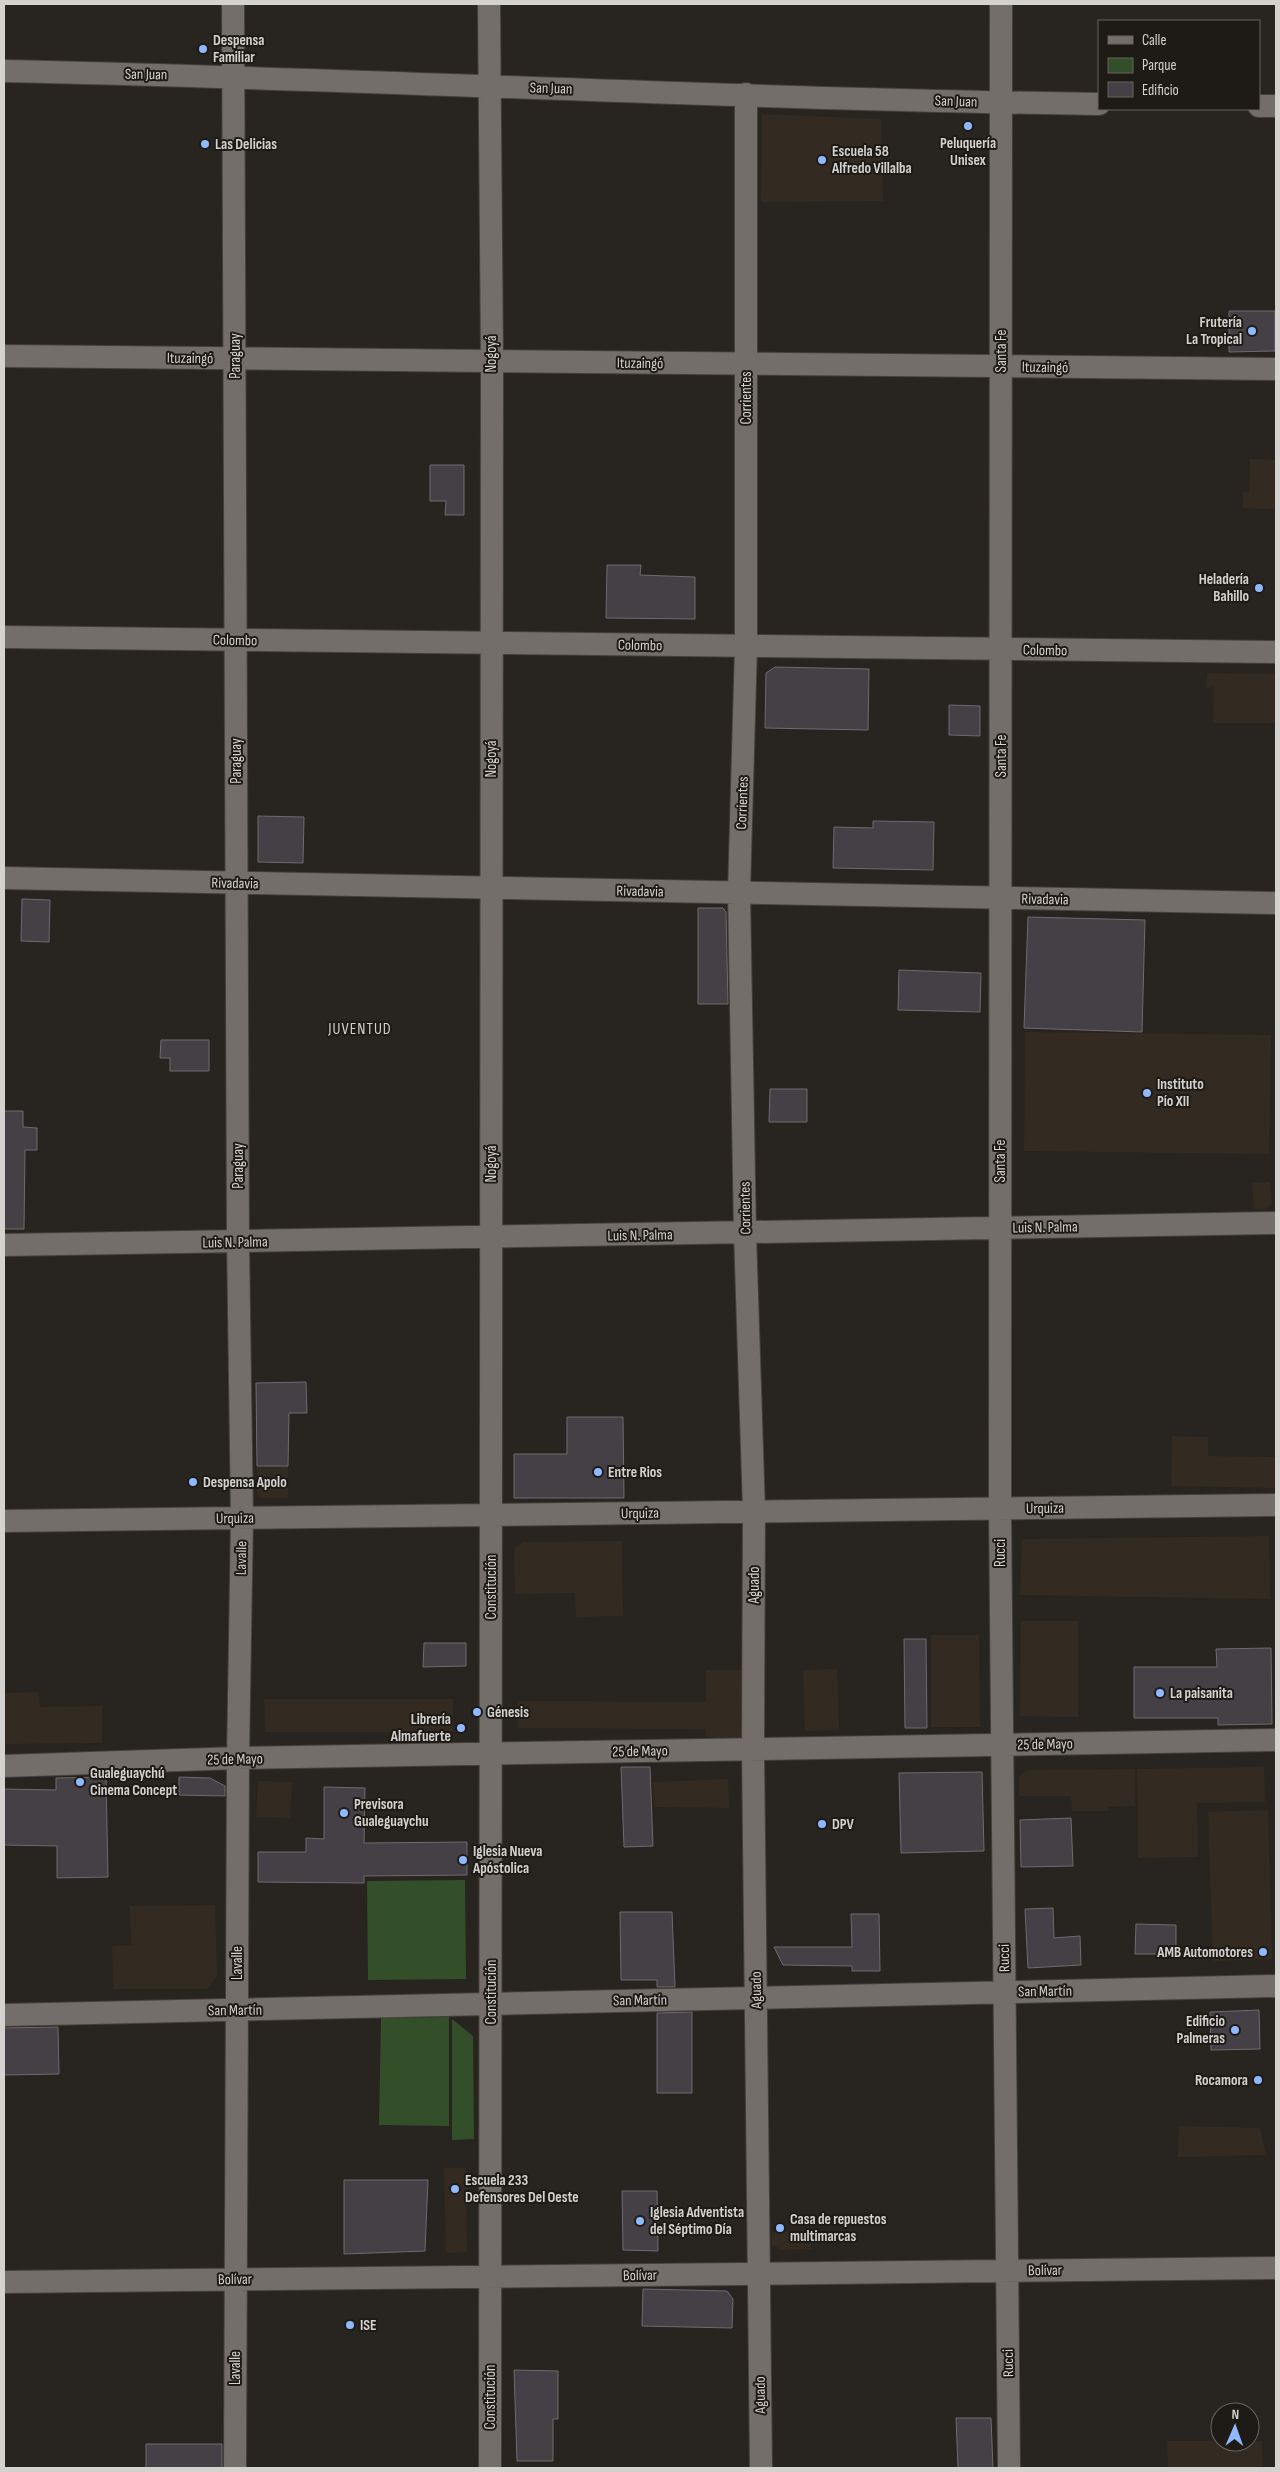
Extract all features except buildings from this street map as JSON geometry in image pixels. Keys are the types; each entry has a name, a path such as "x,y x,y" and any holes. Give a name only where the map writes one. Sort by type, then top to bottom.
{"street":[{"name":"Paraguay","path":"233,4 238,1242 242,1518"},
{"name":"Nogoyá","path":"490,4 492,361 491,1515"},
{"name":"Santa Fe","path":"1000,1508 1001,4"},
{"name":"San Juan","path":"4,71 234,76 489,86 1098,104"},
{"name":"Corrientes","path":"746,94 746,646 739,893 745,1232 754,1511"},
{"path":"1260,106 1276,106"},
{"name":"Ituzaingó","path":"4,356 1276,370"},
{"name":"Colombo","path":"4,637 1276,652"},
{"name":"Rivadavia","path":"4,878 1276,903"},
{"name":"Luis N. Palma","path":"4,1246 1276,1223"},
{"name":"Urquiza","path":"4,1521 1276,1505"},
{"name":"Rucci","path":"1000,1508 1009,2468"},
{"name":"Aguado","path":"754,1511 753,1749 761,2468"},
{"name":"Constitución","path":"490,2468 491,1515"},
{"name":"Lavalle","path":"235,2468 238,1758 242,1518"},
{"name":"25 de Mayo","path":"4,1766 238,1758 1276,1740"},
{"name":"San Martín","path":"4,2015 1276,1986"},
{"name":"Bolívar","path":"4,2282 1276,2268"}],"shaded area":[{"name":"Escuela 58 Alfredo Villalba","path":"762,114 881,119 883,201 761,202"},
{"path":"1250,459 1276,460 1276,509 1243,508 1243,491 1249,492"},
{"path":"1207,673 1275,674 1275,723 1213,723 1214,687 1206,689"},
{"name":"Instituto Pío XII","path":"1025,1032 1271,1035 1269,1154 1024,1151"},
{"path":"1270,1182 1272,1203 1266,1210 1254,1209 1252,1183"},
{"path":"1172,1436 1208,1437 1208,1456 1276,1457 1275,1488 1171,1486"},
{"path":"257,1466 288,1466 288,1498 262,1498 257,1494"},
{"path":"1269,1536 1270,1599 1020,1595 1022,1539"},
{"path":"622,1541 623,1616 576,1617 575,1593 515,1594 514,1549 523,1542"},
{"path":"1021,1621 1078,1621 1078,1717 1020,1716"},
{"path":"931,1635 979,1635 980,1727 931,1727"},
{"path":"837,1669 839,1730 805,1731 803,1670"},
{"path":"706,1670 745,1670 745,1738 706,1737 706,1729 518,1728 518,1701 706,1702"},
{"path":"39,1692 40,1707 102,1706 102,1743 4,1744 4,1693"},
{"path":"264,1699 453,1699 453,1732 265,1732"},
{"path":"1264,1767 1265,1802 1197,1803 1198,1857 1138,1858 1137,1769"},
{"path":"1135,1769 1135,1806 1108,1807 1108,1811 1072,1811 1071,1796 1019,1796 1019,1777 1029,1770"},
{"path":"728,1779 729,1808 654,1807 653,1782"},
{"path":"258,1781 292,1782 290,1818 256,1817"},
{"path":"1268,1810 1272,1959 1213,1961 1208,1812"},
{"path":"215,1905 217,1976 207,1989 113,1989 112,1946 131,1945 130,1906"},
{"path":"1179,2126 1260,2128 1266,2155 1178,2157"},
{"path":"444,2168 466,2168 467,2252 446,2253"},
{"path":"811,2231 811,2249 782,2250 772,2244 772,2232"},
{"path":"1167,2441 1210,2441 1210,2452 1260,2452 1260,2441 1262,2441 1263,2468 1168,2468"}],"green space":[{"path":"465,1880 466,1979 368,1980 367,1881"},
{"path":"449,2017 449,2126 379,2125 381,2018"},
{"path":"452,2019 473,2036 474,2139 452,2140"}],"place":[{"name":"Despensa Familiar","path":"203,49"},
{"name":"Peluquería Unisex","path":"968,126"},
{"name":"Las Delicias","path":"205,144"},
{"name":"Escuela 58 Alfredo Villalba","path":"822,160"},
{"name":"Frutería La Tropical","path":"1252,331"},
{"name":"Heladería Bahillo","path":"1259,588"},
{"name":"Instituto Pío XII","path":"1147,1093"},
{"name":"Entre Rios","path":"598,1472"},
{"name":"Despensa Apolo","path":"193,1482"},
{"name":"La paisanita","path":"1160,1693"},
{"name":"Génesis","path":"477,1712"},
{"name":"Librería Almafuerte","path":"461,1728"},
{"name":"Gualeguaychú Cinema Concept","path":"80,1782"},
{"name":"Previsora Gualeguaychu","path":"344,1813"},
{"name":"DPV","path":"822,1824"},
{"name":"Iglesia Nueva Apóstolica","path":"463,1860"},
{"name":"AMB Automotores","path":"1263,1952"},
{"name":"Edificio Palmeras","path":"1235,2030"},
{"name":"Rocamora","path":"1258,2080"},
{"name":"Escuela 233 Defensores Del Oeste","path":"455,2189"},
{"name":"Iglesia Adventista del Séptimo Día","path":"640,2221"},
{"name":"Casa de repuestos multimarcas","path":"780,2228"},
{"name":"ISE","path":"350,2325"}],"district":[{"name":"JUVENTUD","path":"360,1028"}]}
